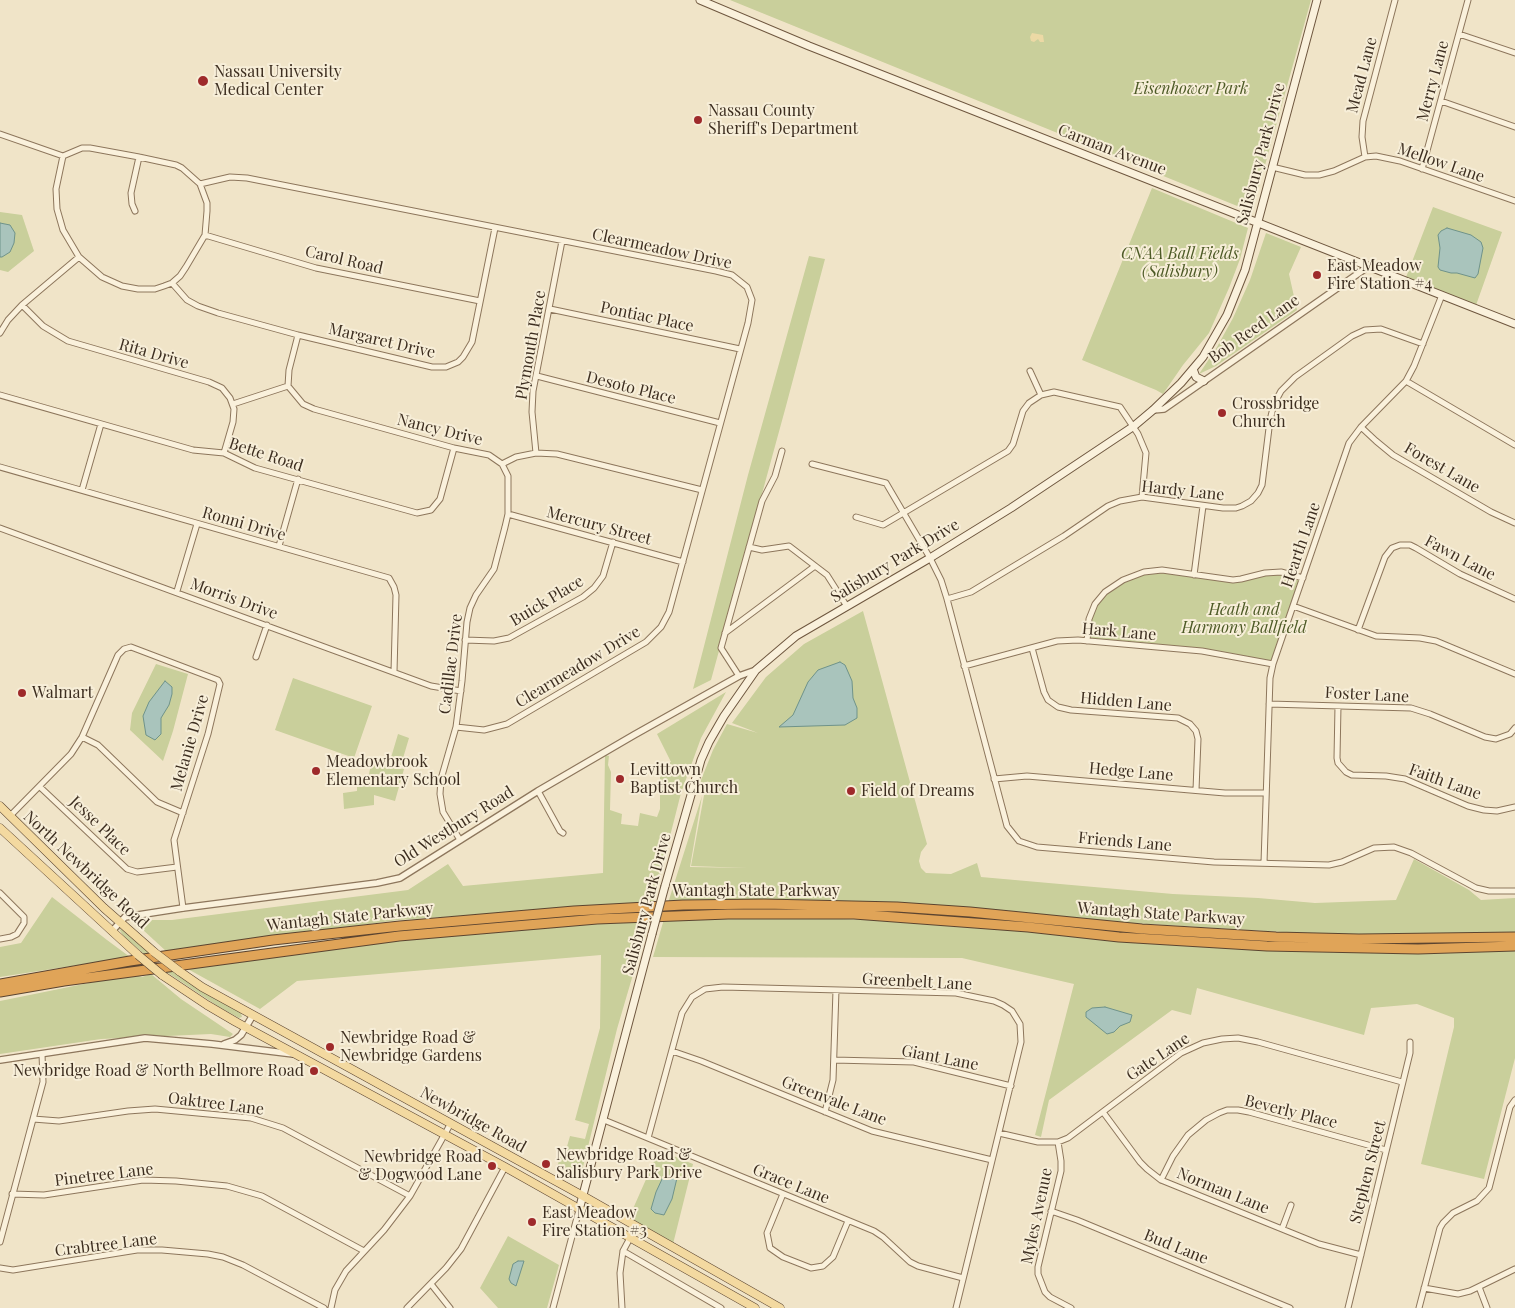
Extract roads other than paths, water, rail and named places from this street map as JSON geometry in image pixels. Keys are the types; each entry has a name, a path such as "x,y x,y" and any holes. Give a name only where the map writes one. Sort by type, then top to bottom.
{"highway":[{"name":"Wantagh State Parkway","path":"0,984 130,961 273,940 574,911 683,905 764,904 897,907 970,912 1142,929 1276,937 1376,939 1515,937"},
{"name":"Wantagh State Parkway","path":"0,992 64,981 399,936 597,919 728,914 854,914 1019,926 1119,937 1267,946 1418,949 1515,946"}],"main road":[{"name":"Carman Avenue","path":"700,0 809,46 1515,324"},
{"name":"Salisbury Park Drive","path":"579,1210 665,886 701,760 724,716 756,670 796,636 846,605 930,558 1011,508 1134,426 1181,384 1203,357 1227,315 1245,270 1317,0"},
{"path":"1193,369 1196,377 1204,381"},
{"name":"North Newbridge Road","path":"0,806 120,922 154,952"},
{"name":"North Newbridge Road","path":"0,828 138,955"},
{"name":"Newbridge Road","path":"154,952 202,987 583,1196 780,1308"},
{"name":"Newbridge Road","path":"138,955 162,975 246,1028 506,1168 755,1308"},
{"path":"741,1300 747,1289"}],"street":[{"name":"Mead Lane","path":"1365,157 1362,137 1363,121 1395,0"},
{"name":"Merry Lane","path":"1422,169 1468,0"},
{"path":"1459,34 1515,53"},
{"path":"1440,101 1515,127"},
{"path":"0,134 63,156 82,148 90,148 176,165 182,168 200,184 207,203 205,235 186,267 172,283 155,289 145,290 122,286 102,277 79,257 63,230 57,208 58,180 63,156"},
{"path":"135,211 132,204 132,193 139,157"},
{"name":"Mellow Lane","path":"1272,167 1305,175 1319,175 1334,171 1365,157 1387,158 1515,201"},
{"name":"Clearmeadow Drive","path":"200,184 230,177 247,178 716,271 736,278 747,287 752,300 740,349 683,562 666,618 658,631 646,642 507,724 484,730 456,727"},
{"name":"Margaret Drive","path":"172,283 186,300 198,306 298,335 432,367 446,367 458,362 468,351 472,342 495,228"},
{"name":"Carol Road","path":"205,235 316,268 480,301"},
{"name":"Plymouth Place","path":"536,453 532,412 533,392 562,241"},
{"path":"0,333 8,320 22,305 79,257"},
{"name":"Bob Reed Lane","path":"1153,410 1164,409 1369,266"},
{"name":"Hearth Lane","path":"1264,863 1270,678 1273,664 1349,443 1406,381 1442,294"},
{"name":"Rita Drive","path":"22,305 43,326 68,342 209,382 222,388 234,404"},
{"name":"Pontiac Place","path":"550,309 740,349"},
{"name":"Hardy Lane","path":"947,599 971,592 1064,536 1108,506 1120,501 1142,497 1203,506 1236,508 1251,501 1258,493 1263,480 1270,420 1274,404 1281,391 1295,377 1352,336 1366,330 1381,329 1422,344"},
{"path":"224,454 235,414 234,404 288,386 289,370 298,335"},
{"path":"1030,371 1041,395"},
{"name":"Desoto Place","path":"537,376 720,423"},
{"path":"1406,381 1515,445"},
{"name":"Nancy Drive","path":"288,386 303,404 314,409 454,448 489,455 502,464"},
{"path":"856,517 883,525 1008,451 1013,444 1023,412 1029,403 1041,395 1054,392 1120,407 1134,426 1146,453 1142,497"},
{"name":"Bette Road","path":"0,395 193,450 224,454 255,468 408,510 424,512 435,507 440,499 454,448"},
{"path":"82,490 101,424"},
{"name":"Forest Lane","path":"1362,427 1393,455 1491,512 1515,523"},
{"path":"739,676 721,648 762,501 775,476 782,451"},
{"path":"502,464 516,457 536,453 557,454 702,490"},
{"name":"Cadillac Drive","path":"460,840 444,812 440,794 441,779 456,727 470,608 476,595 494,569 508,514 508,476 502,464"},
{"name":"Friends Lane","path":"812,464 886,483 930,558 941,580 947,599 1007,826 1015,838 1025,844 1037,847 1214,862 1329,865 1342,862 1374,848 1394,846 1411,853 1476,888 1489,891 1515,891"},
{"name":"Ronni Drive","path":"0,467 383,576 391,580 396,595 394,672"},
{"path":"279,546 298,479"},
{"path":"1194,575 1203,506"},
{"name":"Mercury Street","path":"508,514 683,562"},
{"path":"177,592 197,524"},
{"name":"Morris Drive","path":"0,528 431,686 460,691"},
{"name":"Buick Place","path":"465,640 494,641 508,638 583,597 594,588 603,576 613,542"},
{"name":"Fawn Lane","path":"1358,630 1385,556 1392,548 1400,545 1410,545 1472,580 1515,599"},
{"path":"749,547 762,550 790,546 827,575 846,605"},
{"path":"725,633 815,566"},
{"path":"1088,640 1089,619 1095,604 1106,592 1135,574 1152,570 1241,579 1265,573 1281,572 1303,578"},
{"path":"1294,606 1376,636 1420,638 1436,641 1515,674"},
{"path":"256,656 268,625"},
{"name":"Hark Lane","path":"964,666 1057,641 1088,640 1202,651 1273,664"},
{"name":"Melanie Drive","path":"10,816 71,754 82,738 118,655 124,649 131,647 218,680 220,684 208,734 174,840 183,908"},
{"name":"Hidden Lane","path":"1032,648 1044,692 1048,700 1058,707 1071,710 1178,718 1190,724 1196,730 1198,739 1196,790"},
{"name":"Old Westbury Road","path":"112,931 125,917 393,880 410,873 538,791 634,735 739,676 756,670"},
{"name":"Foster Lane","path":"1269,704 1411,708 1486,737 1496,739 1510,734 1515,728"},
{"name":"Faith Lane","path":"1338,706 1337,758 1338,763 1346,772 1352,775 1386,776 1405,779 1468,806 1484,810 1515,807"},
{"path":"82,738 98,745 157,802 182,813"},
{"name":"Hedge Lane","path":"994,779 1027,776 1196,790 1266,793"},
{"name":"Jesse Place","path":"40,786 127,869 136,872 177,867"},
{"path":"538,791 563,833"},
{"path":"0,893 24,917 24,923 17,934 0,939"},
{"name":"Greenbelt Lane","path":"648,1138 684,1007 692,997 705,989 723,987 956,994 994,1001 1004,1005 1016,1016 1022,1032 1021,1042 956,1308"},
{"path":"825,1112 833,1080 836,990"},
{"path":"212,1044 224,1044 235,1040 246,1028 253,1015"},
{"path":"0,1060 145,1038 297,1055"},
{"name":"Gate Lane","path":"1058,1142 1068,1138 1181,1053 1203,1042 1222,1038 1238,1038 1258,1042 1402,1082"},
{"name":"Stephen Street","path":"1348,1308 1410,1054 1410,1042"},
{"name":"Greenvale Lane","path":"672,1051 872,1131 992,1160"},
{"path":"0,1242 42,1082 42,1054"},
{"name":"Giant Lane","path":"834,1060 914,1062 1011,1086"},
{"path":"1419,1308 1437,1236 1443,1222 1453,1213 1477,1201 1489,1188 1510,1108 1515,1100"},
{"name":"Oaktree Lane","path":"33,1119 59,1121 155,1109 251,1118 282,1128 410,1196"},
{"name":"Beverly Place","path":"1161,1180 1173,1156 1188,1136 1206,1120 1227,1110 1249,1112 1386,1150"},
{"name":"Norman Lane","path":"1103,1112 1140,1162 1161,1180 1319,1244 1361,1255"},
{"name":"Grace Lane","path":"604,1120 883,1237 902,1256 918,1266 963,1278"},
{"path":"331,1308 335,1290 341,1278 397,1214 410,1196 451,1123"},
{"path":"999,1133 1038,1142 1058,1142"},
{"name":"Myles Avenue","path":"1058,1142 1061,1171 1038,1267 1039,1281 1050,1297 1071,1308"},
{"path":"407,1308 431,1284 461,1249 506,1168"},
{"name":"Pinetree Lane","path":"12,1194 44,1194 143,1180 176,1180 227,1186 262,1196 364,1251"},
{"path":"783,1194 767,1233 770,1248 783,1257 811,1268 823,1266 833,1257 848,1221"},
{"path":"1282,1229 1291,1205"},
{"path":"553,1308 579,1210"},
{"name":"Bud Lane","path":"1051,1212 1077,1220 1290,1308"},
{"path":"622,1308 620,1274 623,1251 630,1238"},
{"name":"Crabtree Lane","path":"0,1268 13,1270 137,1250 208,1254 223,1257 243,1265 324,1308"},
{"path":"623,1251 721,1308"},
{"path":"1424,1288 1458,1294 1479,1287 1515,1269"},
{"path":"431,1284 450,1308"},
{"path":"1479,1287 1487,1308"}],"water":[{"path":"0,223 10,225 15,233 14,243 10,252 2,257 0,257"},
{"path":"1447,228 1471,235 1481,242 1483,248 1478,274 1475,278 1440,270 1438,267 1440,248 1438,235"},
{"path":"840,662 845,665 852,681 857,718 845,725 779,727 793,715 808,682 818,670"},
{"path":"165,681 172,687 172,694 169,705 161,718 161,734 155,740 146,735 143,716 149,702"},
{"path":"1105,1007 1132,1015 1130,1022 1107,1034 1086,1017 1086,1012 1092,1008"},
{"path":"672,1175 677,1178 672,1199 664,1215 655,1213 651,1209 656,1192 663,1177"},
{"path":"518,1261 524,1261 516,1286 509,1279 513,1264"}],"place":[{"name":"Nassau University Medical Center","path":"203,81"},
{"name":"Nassau County Sheriff's Department","path":"698,120"},
{"name":"East Meadow Fire Station #4","path":"1317,275"},
{"name":"Crossbridge Church","path":"1222,413"},
{"name":"Walmart","path":"22,693"},
{"name":"Meadowbrook Elementary School","path":"316,771"},
{"name":"Levittown Baptist Church","path":"620,779"},
{"name":"Field of Dreams","path":"851,791"},
{"name":"Newbridge Road & Newbridge Gardens","path":"330,1047"},
{"name":"Newbridge Road & North Bellmore Road","path":"314,1071"},
{"name":"Newbridge Road & Salisbury Park Drive","path":"546,1164"},
{"name":"Newbridge Road & Dogwood Lane","path":"492,1166"},
{"name":"East Meadow Fire Station #3","path":"532,1222"}],"park label":[{"name":"Eisenhower Park","path":"1191,89"},
{"name":"CNAA Ball Fields (Salisbury)","path":"1180,263"},
{"name":"Heath and Harmony Ballfield","path":"1244,619"}]}
